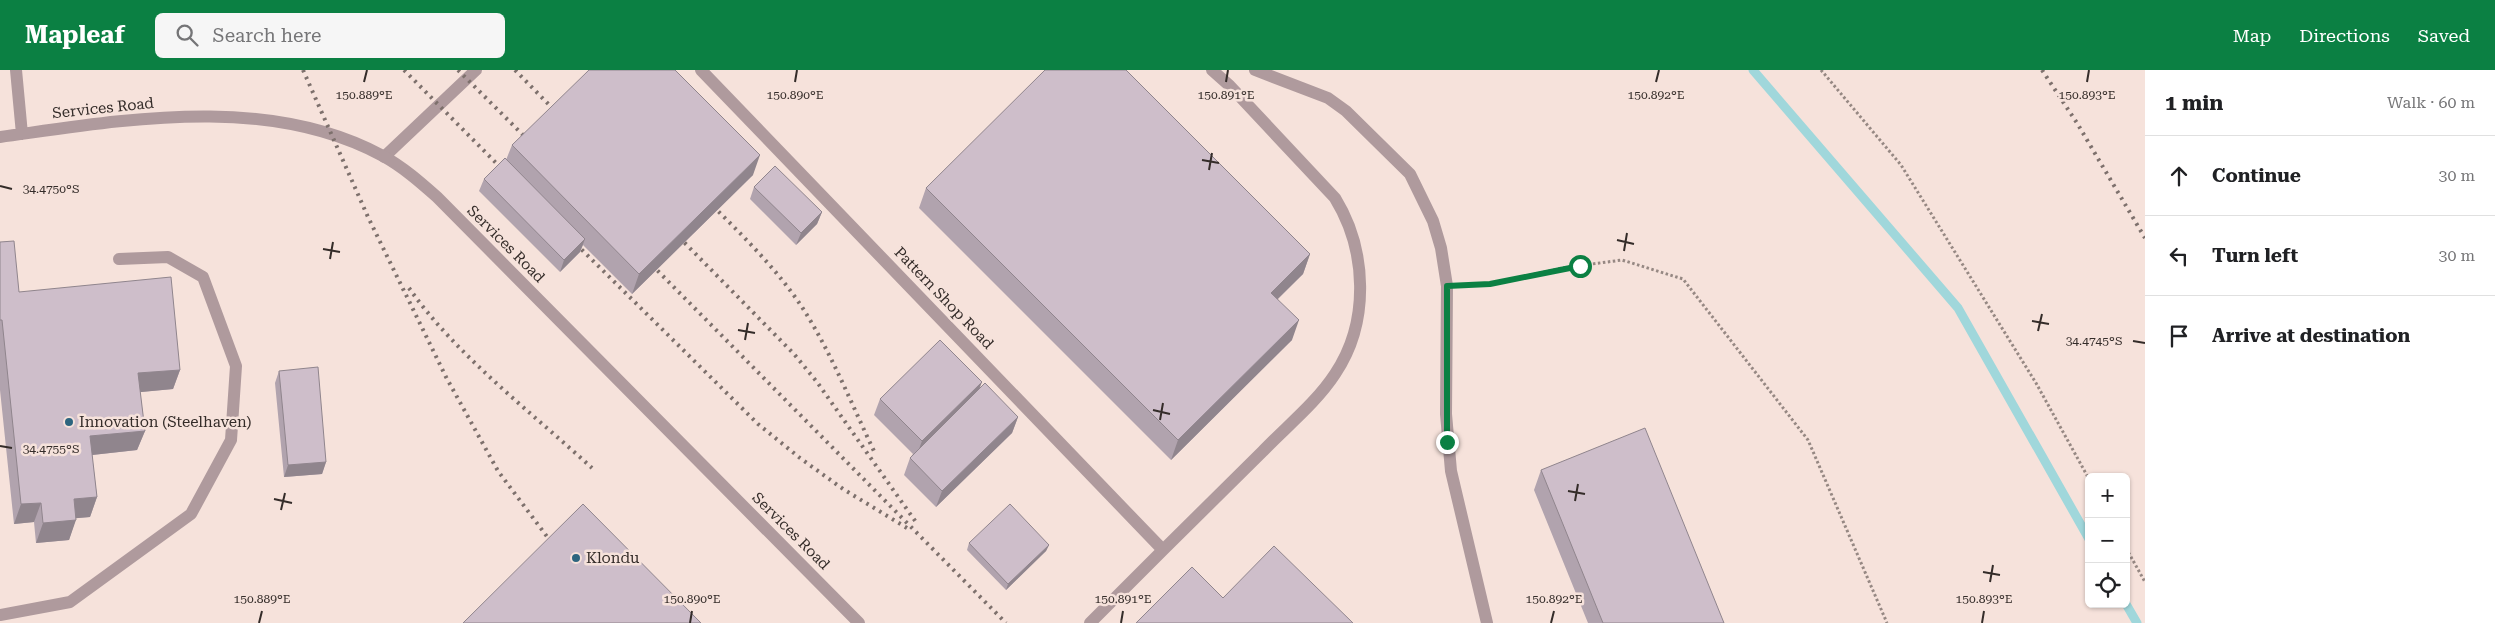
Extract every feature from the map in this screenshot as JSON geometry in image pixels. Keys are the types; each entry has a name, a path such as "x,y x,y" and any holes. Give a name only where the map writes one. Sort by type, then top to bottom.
{"street":[{"path":"16,70 22,134"},
{"path":"384,157 476,70"},
{"name":"Pattern Shop Road","path":"701,70 1163,550"},
{"path":"1090,623 1326,387 1347,354 1352,341 1359,305 1359,267 1355,242 1343,211 1335,198 1230,86 1212,70"},
{"path":"1256,70 1313,91 1336,103 1402,164 1418,188 1433,221 1447,286 1446,414 1451,471 1487,623"},
{"name":"Services Road","path":"0,137 186,116 266,120 303,125 329,133 384,157 412,176 437,197 859,623"},
{"path":"0,615 70,602 191,514 231,440 236,366 202,277 168,257 119,259"}],"path":[{"path":"1821,70 1901,165 2036,383 2086,473"},
{"path":"1447,286 1490,284 1562,268 1622,260 1683,279 1808,440 1887,623"},
{"path":"2130,555 2145,582"}],"building":[{"path":"589,70 675,70 760,155 639,274 512,145"},
{"path":"1045,70 1126,70 1310,254 1271,293 1299,320 1178,440 926,188"},
{"path":"505,158 585,239 564,260 484,179"},
{"path":"775,166 822,212 801,233 754,187"},
{"name":"Innovation (Steelhaven)","path":"14,241 19,292 171,277 180,370 138,373 145,431 90,436 97,497 74,499 76,520 43,523 41,503 21,504 2,320 0,320 0,242"},
{"path":"940,340 982,382 922,441 880,399"},
{"path":"318,367 326,462 288,465 279,371"},
{"path":"985,383 1018,417 942,491 910,458"},
{"path":"1645,428 1724,623 1603,623 1541,470"},
{"name":"Klondu","path":"583,504 701,623 463,623"},
{"path":"1010,504 1049,545 1008,584 969,543"},
{"path":"1274,546 1353,623 1136,623 1192,567 1223,598"}],"waterway":[{"path":"1753,70 1958,308 2085,532"},
{"path":"2128,608 2137,623"}],"railway":[{"path":"303,70 368,217 446,377 498,471 557,550"},
{"path":"404,70 508,175"},
{"path":"458,70 532,144"},
{"path":"515,70 560,116"},
{"path":"2042,70 2077,123 2145,238"},
{"path":"708,201 770,265 802,307 831,360 874,451"},
{"path":"674,232 794,354 817,382 918,525"},
{"path":"571,239 758,424 843,489 907,528"},
{"path":"647,260 1006,623"},
{"path":"409,288 471,359 592,468"}],"place":[{"name":"Innovation (Steelhaven)","path":"69,422"},
{"name":"Klondu","path":"576,558"}],"route":[{"path":"1447,442 1447,286 1490,284 1562,268 1580,266"}]}
